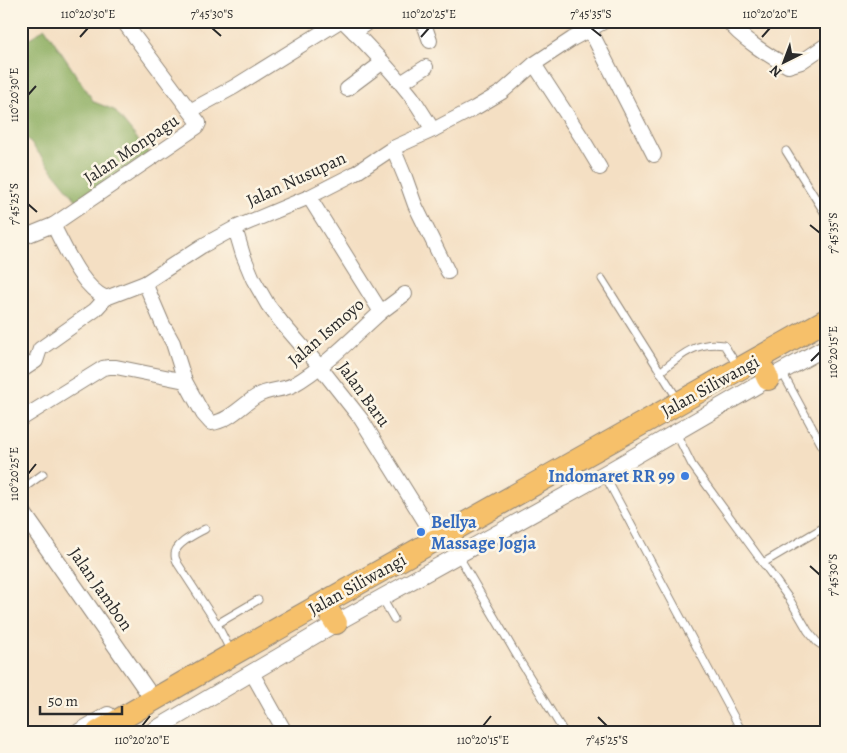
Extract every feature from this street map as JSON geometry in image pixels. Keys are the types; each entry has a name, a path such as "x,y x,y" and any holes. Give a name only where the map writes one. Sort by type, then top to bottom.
{"highway":[{"name":"Jalan Siliwangi","path":"98,732 230,650 826,320"},
{"name":"Jalan Siliwangi","path":"127,732 772,374 826,338"}],"street":[{"name":"Jalan Monpagu","path":"53,225 197,127 199,123 123,21"},
{"path":"190,111 234,87 341,21 354,32 401,83 433,130"},
{"path":"354,32 370,21"},
{"path":"423,21 430,41"},
{"name":"Jalan Nusupan","path":"106,298 145,282 202,246 235,228 310,197 354,174 393,148 475,108 502,92 534,64 572,39 605,21"},
{"path":"728,21 733,29 773,58 788,66 801,62 826,45"},
{"path":"590,30 654,155"},
{"path":"347,89 383,62"},
{"path":"534,64 600,168"},
{"path":"401,83 426,67"},
{"path":"393,148 415,205 448,272"},
{"name":"Jalan Ismoyo","path":"145,282 163,325 173,343 185,381 203,414 211,423 213,424 225,418 261,394 287,388 320,367 381,312 310,197"},
{"path":"21,238 53,225 80,274 97,294 106,298 95,310 40,349 36,361 21,370"},
{"name":"Jalan Baru","path":"235,228 253,280 268,305 367,426 432,533"},
{"path":"381,312 405,294"},
{"path":"79,732 148,692 230,650 432,533 826,311"},
{"path":"151,732 252,673 333,619 382,598 676,433 772,374 826,348"},
{"path":"21,419 104,368 116,367 185,381"},
{"name":"Jalan Jambon","path":"21,510 148,692"},
{"path":"252,673 285,732"}],"lane":[{"path":"786,151 826,216"},
{"path":"602,280 675,396"},
{"path":"660,372 682,354 698,346 713,343 724,345 735,362"},
{"path":"772,374 826,453"},
{"path":"676,433 692,465 790,600 808,631 817,642 826,648"},
{"path":"21,490 43,474"},
{"path":"604,474 740,728"},
{"path":"763,563 826,526"},
{"path":"205,529 179,545 175,550 175,556 178,564 217,624 230,650"},
{"path":"458,555 564,732"},
{"path":"382,598 394,619"},
{"path":"217,624 258,600"}],"green space":[{"path":"45,28 94,102 114,110 149,153 77,201 21,131 21,44"}],"place":[{"name":"Indomaret RR 99","path":"685,476"},
{"name":"Bellya Massage Jogja","path":"421,532"}]}
